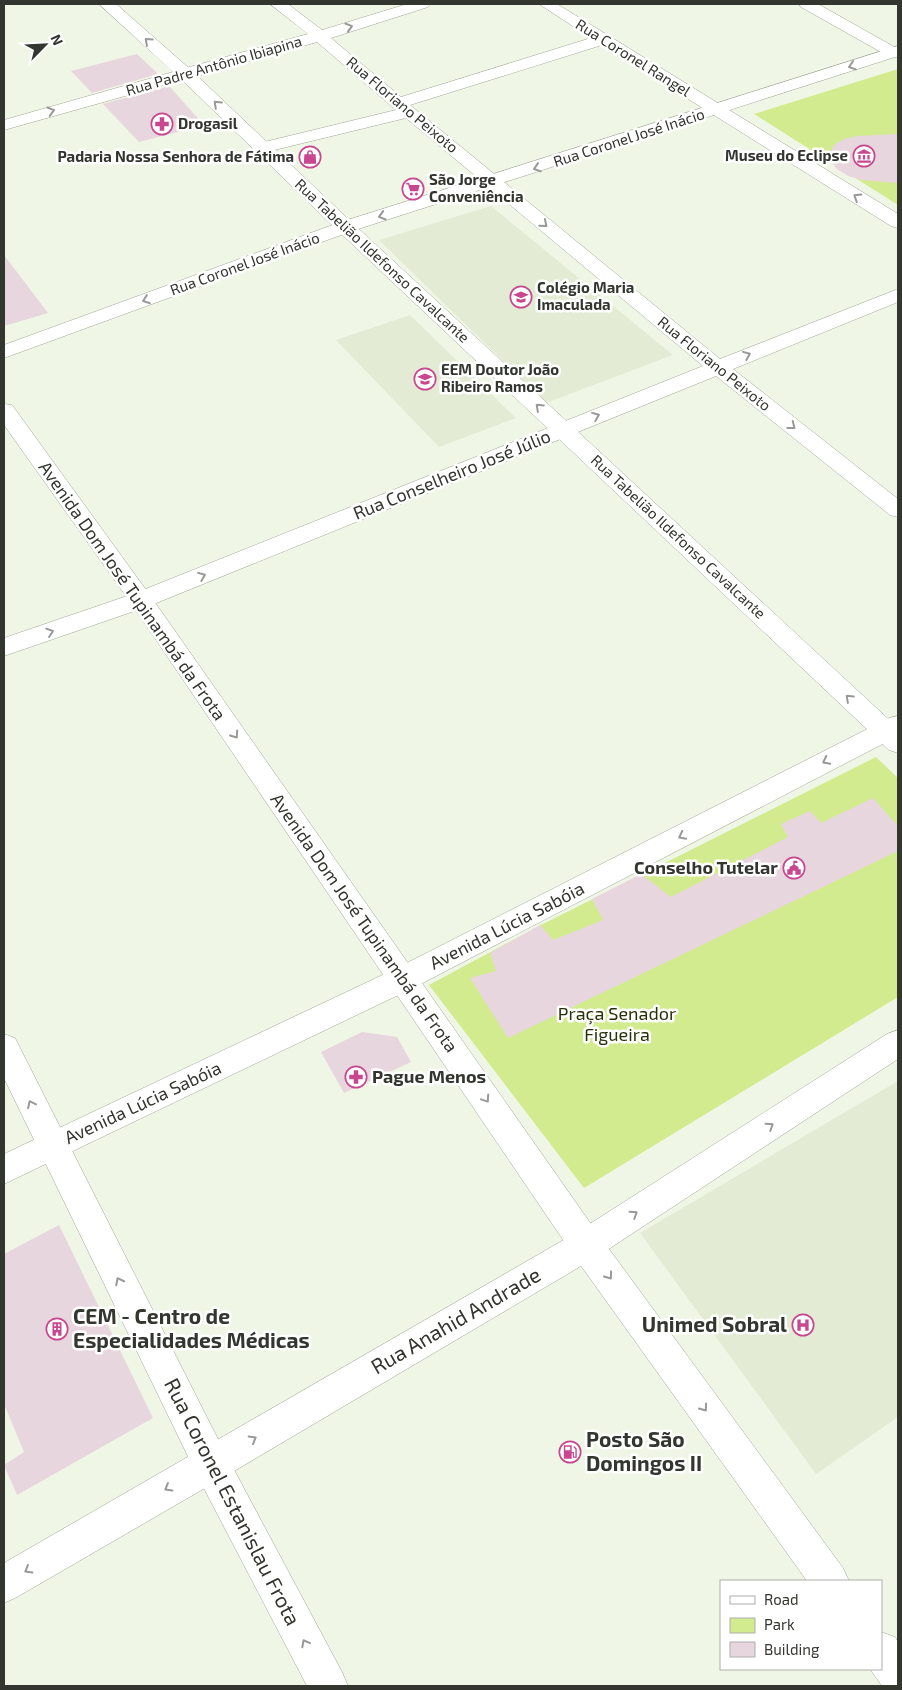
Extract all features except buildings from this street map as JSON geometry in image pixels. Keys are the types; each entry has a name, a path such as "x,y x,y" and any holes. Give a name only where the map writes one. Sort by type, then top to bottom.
{"street":[{"name":"Rua Tabelião Ildefonso Cavalcante","path":"107,4 185,74 345,227 564,430 894,733"},
{"name":"Rua Floriano Peixoto","path":"278,4 320,36 717,367 898,510"},
{"name":"Rua Padre Antônio Ibiapina","path":"4,124 320,36 422,4"},
{"name":"Rua Coronel Rangel","path":"547,4 898,222"},
{"path":"807,4 896,52"},
{"path":"262,148 403,107 604,39"},
{"name":"Rua Coronel José Inácio","path":"4,352 345,227 493,182 896,52"},
{"name":"Rua Conselheiro José Júlio","path":"4,647 142,600 898,295"},
{"name":"Avenida Dom José Tupinambá da Frota","path":"4,410 142,600 586,1245 829,1580"},
{"name":"Avenida Lúcia Sabóia","path":"4,1170 404,979 894,733"},
{"name":"Rua Anahid Andrade","path":"4,1584 586,1245 898,1042"},
{"name":"Rua Coronel Estanislau Frota","path":"4,1047 51,1146 211,1464 328,1686"},
{"path":"882,1652 898,1675"}],"shaded area":[{"name":"Colégio Maria Imaculada","path":"491,206 673,355 546,403 379,240"},
{"name":"EEM Doutor João Ribeiro Ramos","path":"410,315 516,418 439,447 336,340"},
{"name":"Unimed Sobral","path":"898,1081 898,1417 816,1474 640,1233"}],"green space":[{"path":"898,69 898,205 754,114"},
{"name":"Praça Senador Figueira","path":"876,757 898,778 898,997 584,1188 429,985 541,925"}],"place":[{"name":"Drogasil","path":"162,124"},
{"name":"Museu do Eclipse","path":"864,156"},
{"name":"Padaria Nossa Senhora de Fátima","path":"310,157"},
{"name":"São Jorge Conveniência","path":"413,189"},
{"name":"Colégio Maria Imaculada","path":"521,297"},
{"name":"EEM Doutor João Ribeiro Ramos","path":"425,379"},
{"name":"Conselho Tutelar","path":"794,868"},
{"name":"Pague Menos","path":"356,1077"},
{"name":"Unimed Sobral","path":"803,1325"},
{"name":"CEM - Centro de Especialidades Médicas","path":"57,1329"},
{"name":"Posto São Domingos II","path":"570,1452"}]}
